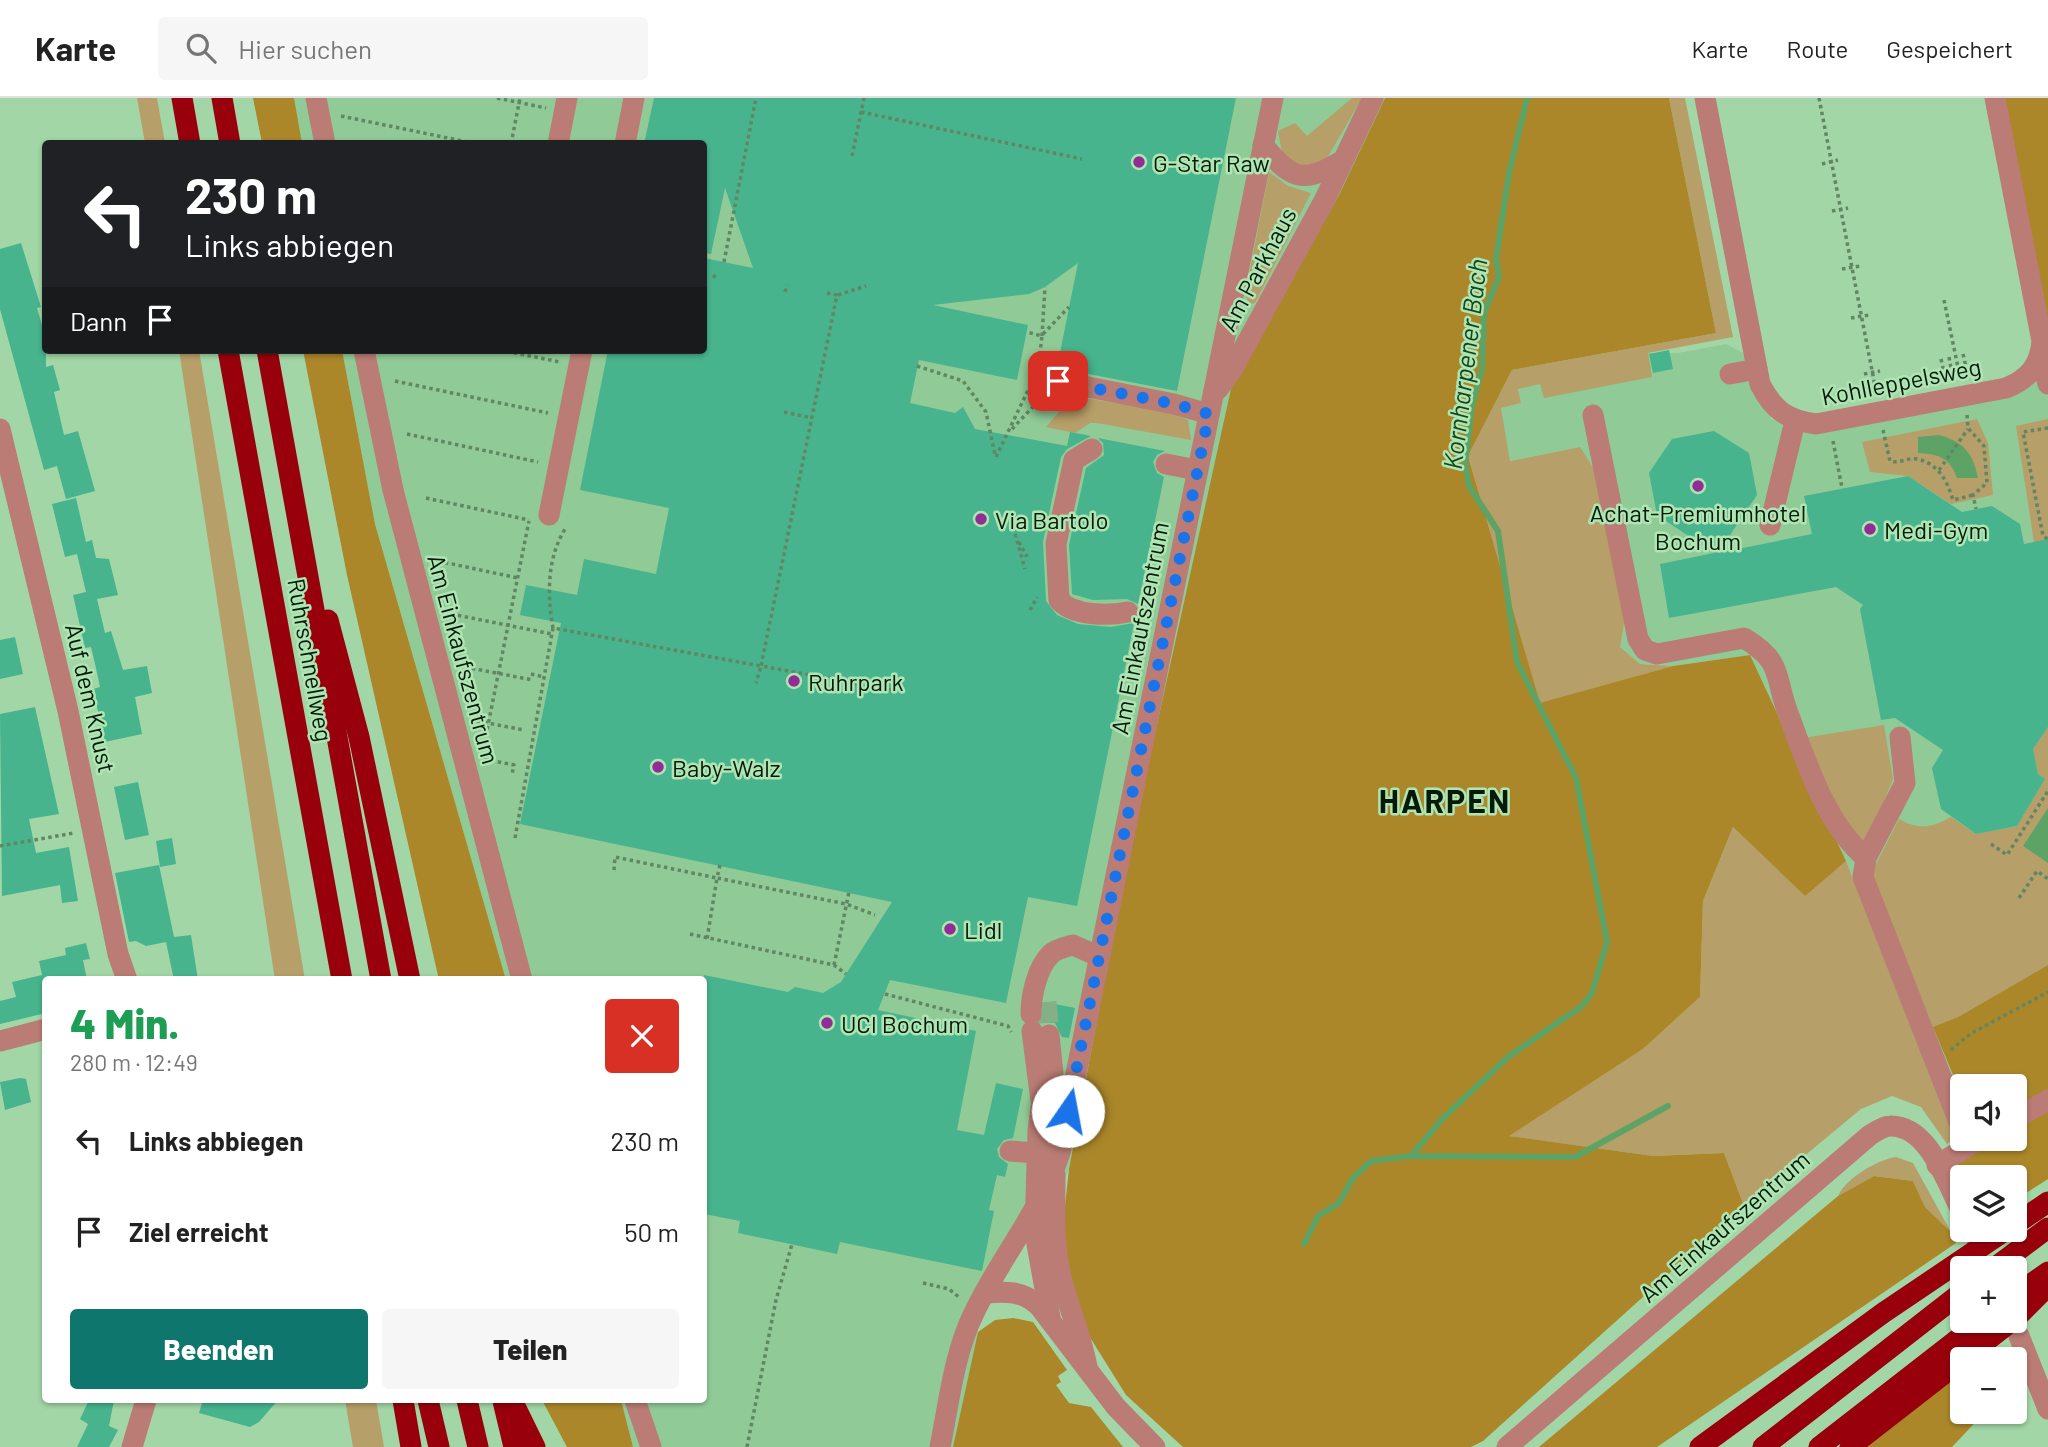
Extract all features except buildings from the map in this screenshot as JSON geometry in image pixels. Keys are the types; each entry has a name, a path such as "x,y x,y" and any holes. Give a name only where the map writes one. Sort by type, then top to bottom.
{"highway":[{"path":"182,98 190,140"},
{"path":"222,98 229,140"},
{"name":"Ruhrschnellweg","path":"229,354 341,976"},
{"name":"Ruhrschnellweg","path":"268,354 381,976"},
{"path":"296,507 359,737 409,976"},
{"path":"2027,1216 2048,1202"},
{"path":"2010,1256 2048,1228"},
{"path":"1700,1447 1883,1313 1988,1242"},
{"path":"2027,1287 2048,1272"},
{"path":"2027,1311 2048,1286"},
{"path":"1763,1447 1950,1301"},
{"path":"1819,1447 1966,1333"},
{"path":"1850,1447 2005,1333"},
{"path":"404,1403 411,1447"},
{"path":"429,1403 439,1447"},
{"path":"468,1403 478,1447"},
{"path":"503,1403 514,1447"},
{"path":"513,1403 535,1447"}],"street":[{"path":"316,98 325,140"},
{"path":"626,140 634,98"},
{"name":"Am Einkaufszentrum","path":"1155,1447 1140,1435 1089,1377 1050,1317 1047,1293 1055,1232 1057,1160 1273,98"},
{"name":"Am Parkhaus","path":"1211,405 1325,199 1340,162 1373,98"},
{"name":"Kohlleppelsweg","path":"1705,98 1757,369 1768,399 1775,408 1795,421 1816,424 2006,388 2021,382 2034,369 2041,355"},
{"path":"1995,98 2032,283 2042,341 2041,355 2048,384"},
{"path":"558,140 560,104"},
{"name":"Am Parkhaus","path":"1263,145 1280,166 1294,175 1309,177 1340,162"},
{"name":"Am Einkaufszentrum","path":"365,354 393,490 521,976"},
{"path":"536,515 572,354"},
{"path":"1730,374 1757,369"},
{"path":"1058,381 1174,404 1211,405"},
{"path":"1593,415 1638,639 1645,650 1657,653 1744,638 1768,656 1780,677 1785,706 1806,761 1846,841 1866,858"},
{"path":"1770,525 1795,421"},
{"name":"Auf dem Knust","path":"0,429 32,556 118,954 126,976"},
{"path":"1092,449 1074,460 1069,479 1056,544 1059,600 1071,608 1109,616 1128,612"},
{"path":"1167,464 1197,470"},
{"path":"1900,737 1905,783 1866,858 1863,877 1950,1096"},
{"path":"980,1302 1005,1291 1047,1293 1035,1233 1035,1155 1041,1107 1032,998 1042,968 1052,952 1073,945 1100,957"},
{"path":"0,1041 42,1030"},
{"path":"2027,1112 2048,1100"},
{"name":"Am Einkaufszentrum","path":"1507,1447 1870,1135 1888,1126 1910,1130 1925,1145 1950,1189"},
{"path":"1010,1151 1057,1160"},
{"path":"1937,1165 1954,1151"},
{"name":"Am Einkaufszentrum","path":"940,1447 963,1338 980,1302 1036,1210 1057,1160"},
{"name":"Am Einkaufszentrum","path":"1047,1293 1083,1340 1089,1377"},
{"path":"2018,1333 2048,1409"},
{"path":"132,1447 145,1403"},
{"path":"636,1403 651,1447"}],"path":[{"path":"497,98 560,104"},
{"path":"724,262 756,98"},
{"path":"852,156 864,98"},
{"path":"1819,98 1890,461 1897,463 1916,459 1939,470 1953,500 1973,495 1987,483 1984,446 1968,428 1964,396"},
{"path":"512,140 520,100"},
{"path":"861,112 1082,159"},
{"path":"341,116 458,140"},
{"path":"1822,164 1838,160"},
{"path":"1832,211 1848,208"},
{"path":"1842,270 1860,266"},
{"path":"714,278 715,272"},
{"path":"785,292 787,285"},
{"path":"827,293 839,295 866,286"},
{"path":"918,366 963,381 986,412 996,457 1040,362 1045,287"},
{"path":"756,683 839,295"},
{"path":"1944,300 1955,356"},
{"path":"1042,336 1069,307"},
{"path":"1851,318 1869,315"},
{"path":"1027,332 1042,336"},
{"path":"520,354 561,362"},
{"path":"559,373 561,362 570,354"},
{"path":"1864,374 1880,371"},
{"path":"396,381 551,413 552,406"},
{"path":"1032,382 1058,381"},
{"path":"1010,431 1058,381"},
{"path":"784,412 812,418"},
{"path":"1828,422 1842,488"},
{"path":"1939,470 1968,428"},
{"path":"2048,428 2023,432 2043,536 2048,540"},
{"path":"407,435 541,463"},
{"path":"538,475 543,454"},
{"path":"1973,495 1976,509"},
{"path":"426,498 536,515 518,578 481,759 514,765 512,774"},
{"path":"1025,569 1015,534 1027,557"},
{"path":"515,838 553,628 547,597 557,542"},
{"path":"438,561 518,578"},
{"path":"451,614 552,634"},
{"path":"553,628 897,691"},
{"path":"465,667 533,680"},
{"path":"531,674 544,677"},
{"path":"477,721 524,730"},
{"path":"1991,844 2007,855 2048,791"},
{"path":"0,846 93,829"},
{"path":"614,870 614,857 846,904 875,915"},
{"path":"707,939 720,865"},
{"path":"2019,898 2037,871 2048,878"},
{"path":"834,965 849,892"},
{"path":"690,934 834,965 846,974"},
{"path":"1936,1064 1970,1034 2048,992"},
{"path":"885,994 1008,1026 1034,1024"},
{"path":"747,1447 776,1300 792,1244"},
{"path":"923,1283 949,1289 980,1302"}],"shaded area":[{"path":"137,98 157,98 164,140 144,140"},
{"path":"253,98 294,98 301,140 261,140"},
{"name":"Ruhrpark","path":"294,98 1385,98 1339,195 1127,861 1069,1169 1048,1216 998,1255 975,1329 978,1332 953,1447 633,1447 622,1403 707,1403 707,976 505,976 375,524 343,354 707,354 707,140 301,140"},
{"path":"1352,98 1362,98 1326,160 1301,167 1282,153 1278,131 1295,123 1307,136"},
{"path":"1385,98 1669,98 1716,333 1512,370 1468,456 1540,703 1673,666 1750,655 1846,861 1805,896 1733,827 1703,901 1700,997 1643,1049 1509,1136 1653,1156 1724,1153 1744,1206 1483,1441 1471,1447 1183,1447 1126,1395 1086,1331 1068,1273 1063,1224 1069,1169 1127,861 1231,389 1339,195"},
{"path":"1669,98 1685,98 1733,337 1648,353 1652,377 1544,398 1540,384 1518,389 1521,403 1501,408 1510,461 1580,447 1599,477 1625,618 1620,647 1640,664 1673,666 1540,704 1468,456 1512,370 1716,333"},
{"path":"2002,98 2048,98 2048,323"},
{"path":"1269,172 1288,186 1311,193 1255,303 1250,304 1245,295"},
{"path":"1726,344 1747,355 1758,401 1771,418 1787,428 2018,393 2032,385 2048,363 2048,965 1958,1017 1958,1074 1950,1074 1950,1128 1846,861 1750,655 1673,666 1640,664 1619,647 1625,618 1580,447 1509,461 1501,408 1521,403 1518,389 1647,353 1678,353"},
{"path":"180,354 200,354 304,976 274,976"},
{"path":"304,354 343,354 375,524 505,976 438,976 347,575"},
{"path":"1072,396 1172,412 1188,420 1191,440 1097,423 1090,423 1075,433 1046,427"},
{"path":"1977,419 1988,443 1993,495 1951,504 1908,476 1870,472 1862,442"},
{"path":"2048,419 2048,541 2034,542 2016,426"},
{"path":"1939,435 1955,441 1966,450 1978,478 1957,478 1943,458 1918,453 1918,437"},
{"path":"1884,725 1893,779 1867,841 1857,844 1803,738"},
{"path":"2048,727 2048,965 1958,1017 1933,1027 1871,874 1899,819 1912,825 1925,826 1938,824 1951,817 1976,834 2017,826 2045,779 2038,774 2033,749"},
{"path":"2048,808 2048,863 2023,846"},
{"path":"1733,827 1804,895 1846,861 1950,1128 1950,1141 1947,1144 1921,1107 1892,1096 1861,1109 1744,1206 1724,1153 1653,1156 1508,1136 1643,1049 1700,997 1703,901"},
{"path":"2048,965 2048,1179 2027,1193 2027,1165 1957,1165 1969,1151 2027,1151 2027,1074 1953,1074 1933,1027 1958,1017"},
{"path":"1896,1157 1913,1163 1950,1231 1925,1207 1913,1181 1874,1176 1838,1196 1848,1183 1880,1162"},
{"path":"1874,1176 1913,1181 1925,1207 1950,1231 1950,1242 1956,1243 1657,1447 1539,1447 1838,1196"},
{"path":"1013,1318 1033,1322 1067,1370 1058,1376 1061,1382 1056,1385 1069,1403 1091,1407 1123,1447 953,1447 978,1332 995,1320"},
{"path":"1950,1381 1950,1424 1974,1424 1952,1447 1865,1447"},
{"path":"346,1403 377,1403 384,1447 353,1447"},
{"path":"544,1403 622,1403 633,1447 567,1447"}],"waterway":[{"name":"Kornharpener Bach","path":"1411,1156 1443,1118 1508,1057 1582,1006 1592,993 1607,942 1576,778 1517,662 1498,531 1469,486 1465,464 1472,406 1482,369 1484,313 1499,277 1496,259 1509,173 1527,98"},
{"path":"1304,1244 1318,1216 1339,1203 1353,1178 1371,1161 1411,1156 1575,1157 1668,1106"}],"tunnel":[{"path":"1046,1002 1049,1035"}],"place":[{"name":"G-Star Raw","path":"1139,162"},
{"name":"Achat-Premiumhotel Bochum","path":"1698,486"},
{"name":"Via Bartolo","path":"981,519"},
{"name":"Medi-Gym","path":"1870,529"},
{"name":"Ruhrpark","path":"794,681"},
{"name":"Baby-Walz","path":"658,767"},
{"name":"Lidl","path":"950,929"},
{"name":"UCI Bochum","path":"827,1023"}],"district":[{"name":"HARPEN","path":"1445,800"}],"route":[{"path":"1058,381 1174,404 1209,414 1068,1111"}]}
